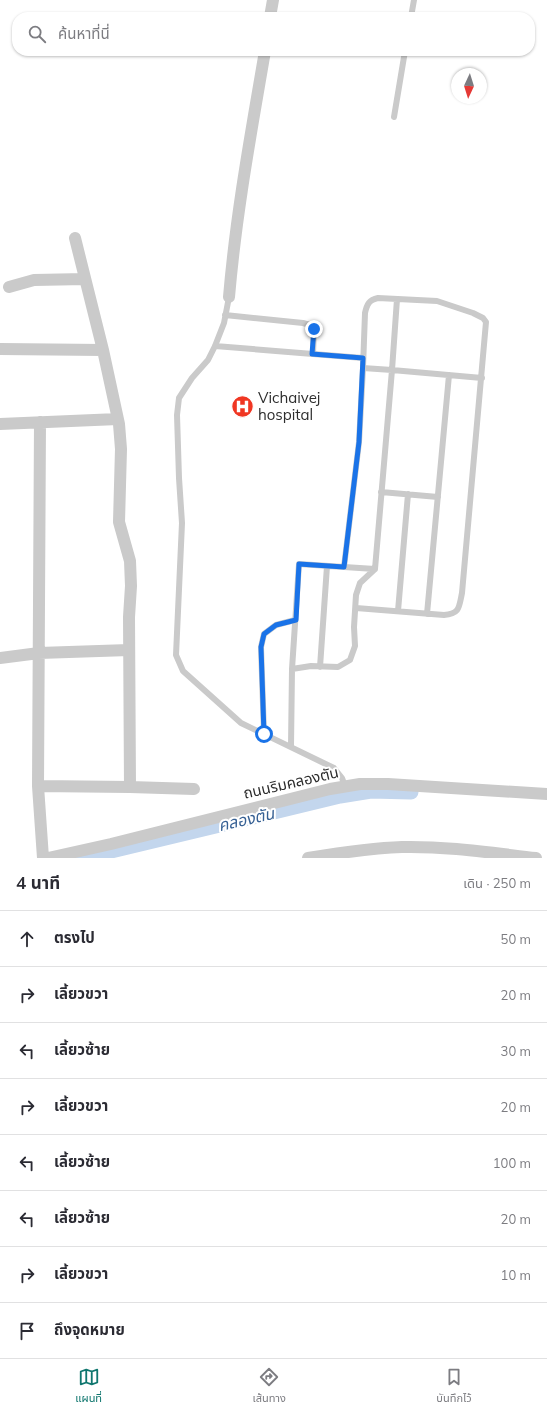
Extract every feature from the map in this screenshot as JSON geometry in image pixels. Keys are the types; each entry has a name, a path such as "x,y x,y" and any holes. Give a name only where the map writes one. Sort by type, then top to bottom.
{"street":[{"path":"271,12 273,0"},
{"path":"229,297 244,172 264,56"},
{"path":"75,238 103,350 118,418 121,449 119,522 131,567 129,617 130,787"},
{"path":"8,287 34,280 85,279"},
{"path":"0,349 103,350"},
{"path":"0,424 118,418"},
{"path":"40,422 38,786 43,858"},
{"path":"0,658 39,653 129,650"},
{"name":"ถนนริมคลองตัน","path":"48,858 111,844 345,786 360,784 388,784 547,794"},
{"path":"38,786 194,789"},
{"path":"308,858 364,849 403,847 536,858"}],"lane":[{"path":"413,12 414,0"},
{"path":"394,117 405,56"},
{"path":"229,297 225,316 215,346 208,360 192,378 179,398 176,415 182,522 176,655 183,671 241,723 334,768 342,778 345,786"},
{"path":"344,567 359,442 364,313 367,305 372,299 397,299 437,302 474,313 483,318 486,322 486,330 459,609 453,614 427,614 356,608"},
{"path":"292,669 311,666 338,667 350,660 355,646 356,595 360,583 374,569 382,492 397,299"},
{"path":"225,316 304,322 314,329 312,354"},
{"path":"215,346 363,358"},
{"path":"363,368 482,378"},
{"path":"427,614 449,375"},
{"path":"382,492 438,497"},
{"path":"398,611 408,494"},
{"path":"290,746 292,669 299,564 374,569"},
{"path":"320,667 327,566"},
{"path":"264,734 261,647 264,634 276,625 296,620"}],"waterway":[{"name":"คลองตัน","path":"82,858 340,796 371,791 411,792"}],"place":[{"name":"Vichaivej hospital","path":"243,407"}],"route":[{"path":"264,734 261,647 264,634 276,625 296,620 299,564 344,567 359,442 363,358 312,354 314,329"}]}
